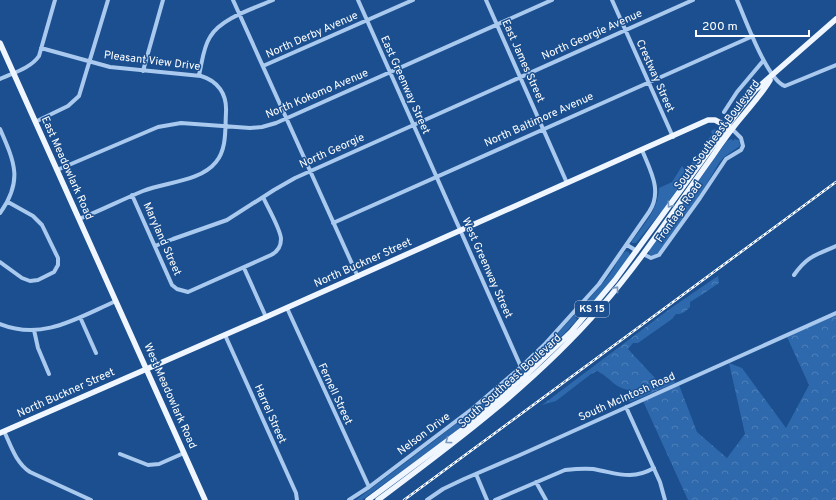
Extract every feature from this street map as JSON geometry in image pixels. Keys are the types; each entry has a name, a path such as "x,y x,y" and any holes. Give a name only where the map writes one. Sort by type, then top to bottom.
{"main road":[{"name":"KS 15","path":"772,76 836,19"},
{"name":"East Meadowlark Road","path":"0,43 116,301"},
{"name":"South Southeast Boulevard","path":"368,500 474,421 524,377 587,315 637,251 727,125 755,90 772,76"},
{"name":"South Southeast Boulevard","path":"378,500 465,434 526,383 601,308 628,275 732,129 761,94 772,76"},
{"name":"North Buckner Street","path":"2,432 461,231 708,120 714,120 727,125 732,129"},
{"path":"643,254 643,248 652,235 652,229"},
{"path":"628,275 629,268 637,256 637,251"},
{"name":"West Meadowlark Road","path":"116,301 205,500"}],"street":[{"path":"0,79 34,63 39,56 55,0"},
{"path":"35,122 68,106 76,100 82,92 108,0"},
{"path":"143,71 163,0"},
{"path":"233,0 358,276"},
{"path":"199,75 206,45 216,29 223,23 273,0"},
{"name":"East Greenway Street","path":"358,0 436,177"},
{"name":"North Derby Avenue","path":"263,66 413,0"},
{"name":"East James Street","path":"486,0 567,183"},
{"name":"North Kokomo Avenue","path":"57,170 158,127 181,123 256,128 269,125 390,73 552,0"},
{"name":"Crestway Street","path":"612,0 673,137"},
{"name":"North Georgie Avenue","path":"520,77 693,0"},
{"path":"737,0 763,61 772,76 782,85 785,86 836,65"},
{"name":"North Baltimore Avenue","path":"333,223 753,36"},
{"name":"Pleasant View Drive","path":"41,48 110,67 199,75 206,77 223,92 226,105 225,126"},
{"path":"724,112 737,92 763,61"},
{"name":"North Georgie","path":"155,246 227,220 285,183 520,77"},
{"path":"79,219 132,195 157,186 194,177 208,170 216,162 222,152 225,126"},
{"name":"Frontage Road","path":"643,254 651,258 659,255 726,159 741,150 743,142 732,129"},
{"path":"0,130 11,155 14,170 14,184 8,202 0,213"},
{"name":"Nelson Drive","path":"349,500 369,487 472,409 521,367 588,298 651,209 655,200 656,193 653,176 642,150"},
{"name":"West Greenway Street","path":"436,177 521,367"},
{"name":"Maryland Street","path":"132,195 172,284 181,292 190,292 244,268"},
{"path":"263,197 280,234 281,238 279,247 271,255 244,268 266,317"},
{"path":"0,262 22,278 30,281 38,280 54,272 58,265 58,258 42,225 33,216 8,202"},
{"path":"627,244 637,251"},
{"path":"794,275 802,264 812,256 836,246"},
{"path":"0,324 15,329 34,330 57,327 116,301"},
{"name":"Fernell Street","path":"286,308 369,487"},
{"name":"South McIntosh Road","path":"427,500 451,484 836,314"},
{"path":"80,317 96,353"},
{"path":"34,330 38,348 49,374"},
{"name":"Harrel Street","path":"225,335 293,486 297,500"},
{"path":"626,408 660,482 665,500"},
{"path":"2,432 17,459 24,468 91,500"},
{"path":"120,454 148,465 159,464 184,453"},
{"path":"495,500 565,470 592,469 623,476 631,476 644,474 654,468"},
{"path":"476,474 487,500"},
{"path":"536,482 546,500"}],"green space":[{"path":"715,129 719,131 662,211 636,243 632,243 653,210 659,188 672,182 682,166 686,171 712,134 711,131"},
{"path":"731,139 734,141 734,139 739,140 740,146 724,157 719,163 702,192 661,250 656,255 651,256 649,254 649,250 727,141"},
{"path":"626,251 629,252 630,256 597,299 579,318 576,316 575,317 577,319 576,321 518,379 494,401 437,445 362,500 356,500 476,408 522,368 584,305 607,278"},
{"path":"718,276 719,283 690,302 690,307 680,314 676,314 672,319 638,343 633,343 628,349 655,378 651,384 655,386 673,377 675,383 630,402 626,398 631,395 629,390 616,385 597,371 556,401 542,405 671,308"},
{"path":"836,314 836,500 688,500 643,401 679,385 697,432 727,458 745,434 729,363 742,368 786,428 809,385 787,337"}],"railway":[{"path":"404,500 836,182"}]}
